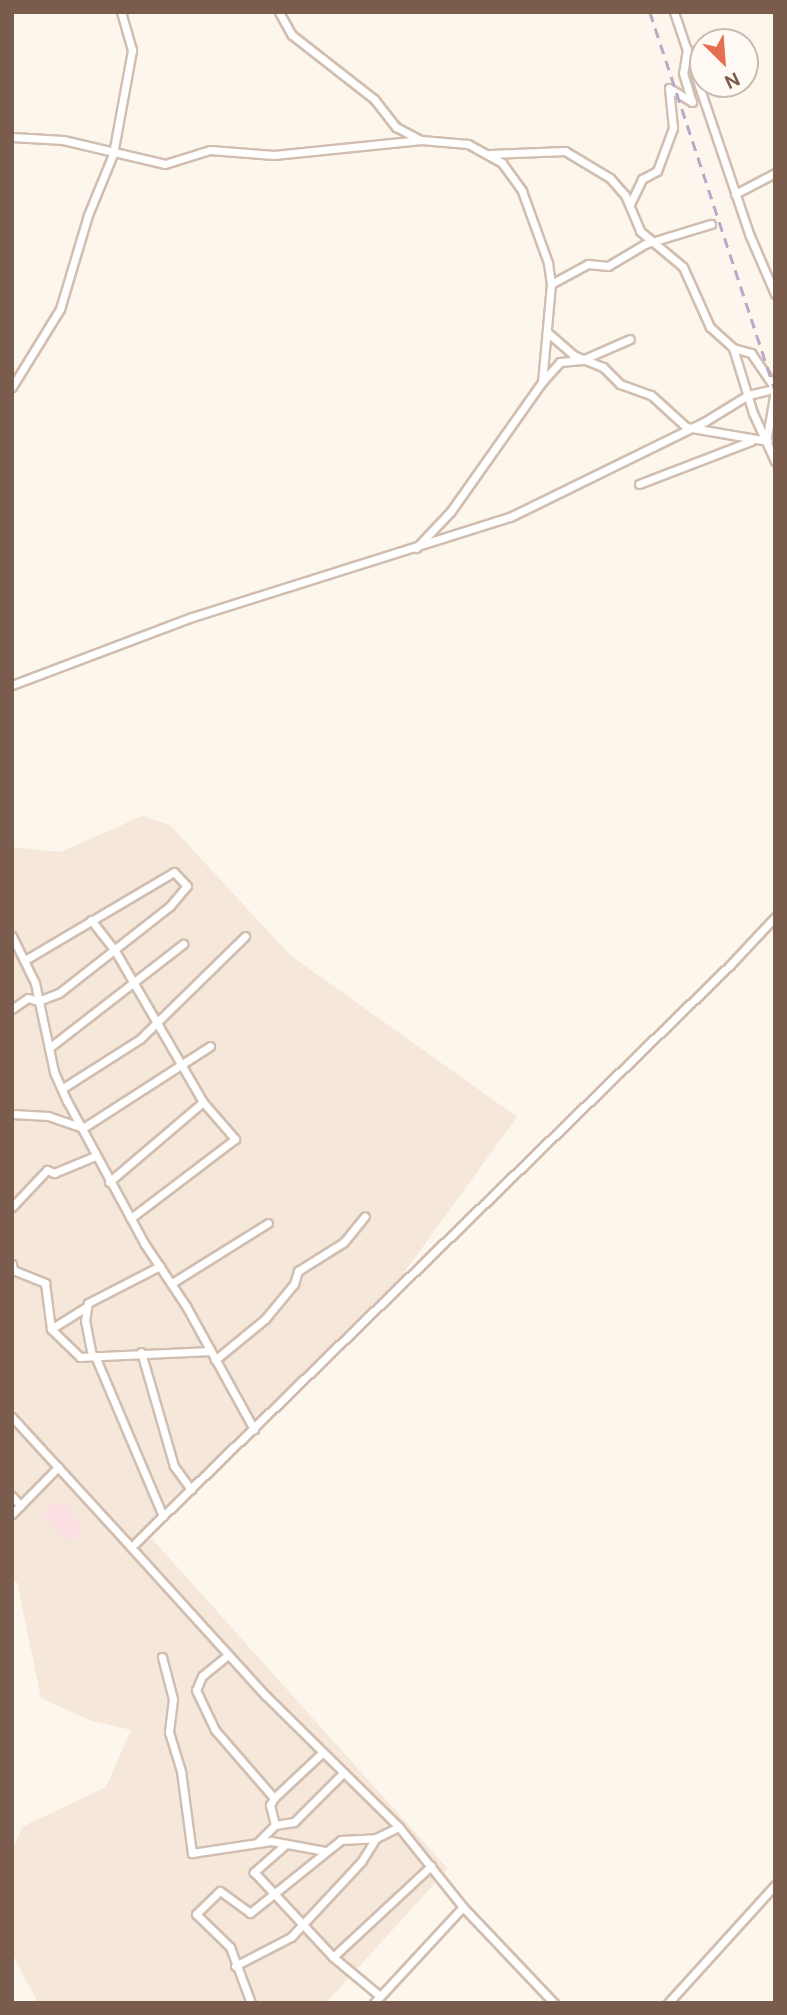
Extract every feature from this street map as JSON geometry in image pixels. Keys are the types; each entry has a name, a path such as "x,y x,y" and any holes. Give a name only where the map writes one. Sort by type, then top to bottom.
{"street":[{"path":"279,12 292,34 374,99 396,127 421,140"},
{"path":"674,12 689,54"},
{"path":"12,387 55,320 113,154 132,50 124,15"},
{"path":"687,48 683,73 692,102"},
{"path":"630,204 642,179 657,172 673,128 669,88 692,102"},
{"path":"692,102 693,98"},
{"path":"704,98 735,194 774,291"},
{"path":"12,137 63,140 113,154 165,164 210,150 274,155 421,140 468,144 502,163 522,191 544,249 551,284 542,382"},
{"path":"489,154 565,151 610,178 630,204 640,231 656,242 691,279 709,327 733,348 751,353 774,389 768,441"},
{"path":"735,194 775,173"},
{"path":"551,284 576,268 599,262 608,266 656,242 711,224"},
{"path":"547,332 582,360 603,367 628,388 651,395 686,427 751,441 768,441"},
{"path":"416,548 452,511 542,382 560,362 582,360 630,339"},
{"path":"733,348 748,395 775,461"},
{"path":"12,685 192,617 510,517 686,427 704,422 748,395 774,389"},
{"path":"639,484 751,441"},
{"path":"12,1009 28,998 38,1001 59,993 187,886 174,872 25,960"},
{"path":"131,1547 775,917"},
{"path":"91,920 114,949 203,1102 235,1139 234,1144 131,1218"},
{"path":"12,936 25,960 63,1088 95,1156 172,1283 254,1429"},
{"path":"63,1088 140,1038 245,936"},
{"path":"49,1048 183,944"},
{"path":"83,1128 210,1046"},
{"path":"109,1182 203,1102"},
{"path":"12,1114 48,1116 83,1128"},
{"path":"12,1207 47,1170 54,1173 95,1156"},
{"path":"215,1360 275,1308 298,1271 344,1242 365,1216"},
{"path":"172,1283 268,1223"},
{"path":"12,1264 13,1270 45,1283 51,1329 72,1354 93,1356 211,1351"},
{"path":"51,1329 85,1308 110,1288 160,1266"},
{"path":"85,1308 93,1356 163,1516"},
{"path":"141,1352 174,1466 191,1489"},
{"path":"12,1417 229,1655 399,1827 463,1907 554,2003"},
{"path":"12,1514 58,1467"},
{"path":"12,1496 21,1506"},
{"path":"229,1655 202,1676 196,1690 219,1735 252,1768 274,1798"},
{"path":"162,1657 173,1699 169,1732 181,1772 192,1853 257,1843 286,1844 325,1851"},
{"path":"275,1825 270,1805 274,1798 323,1752"},
{"path":"257,1843 275,1825 294,1822 343,1773"},
{"path":"251,2003 230,1947 196,1914 220,1891 250,1913 276,1896 325,1851 341,1840 376,1838 399,1827"},
{"path":"235,1966 280,1946 361,1862 376,1838"},
{"path":"286,1844 254,1872 333,1957 380,1996"},
{"path":"333,1957 431,1866"},
{"path":"668,2003 775,1885"},
{"path":"374,2003 463,1907"}],"shaded area":[{"path":"142,816 170,825 290,955 517,1117 393,1288 145,1531 448,1869 326,2003 38,2003 12,1953 12,1852 22,1827 106,1787 131,1730 89,1720 41,1698 17,1582 12,1582 12,847 60,852"},
{"path":"65,1500 83,1532 69,1542 41,1512"}],"railway":[{"path":"650,12 775,391"}]}
